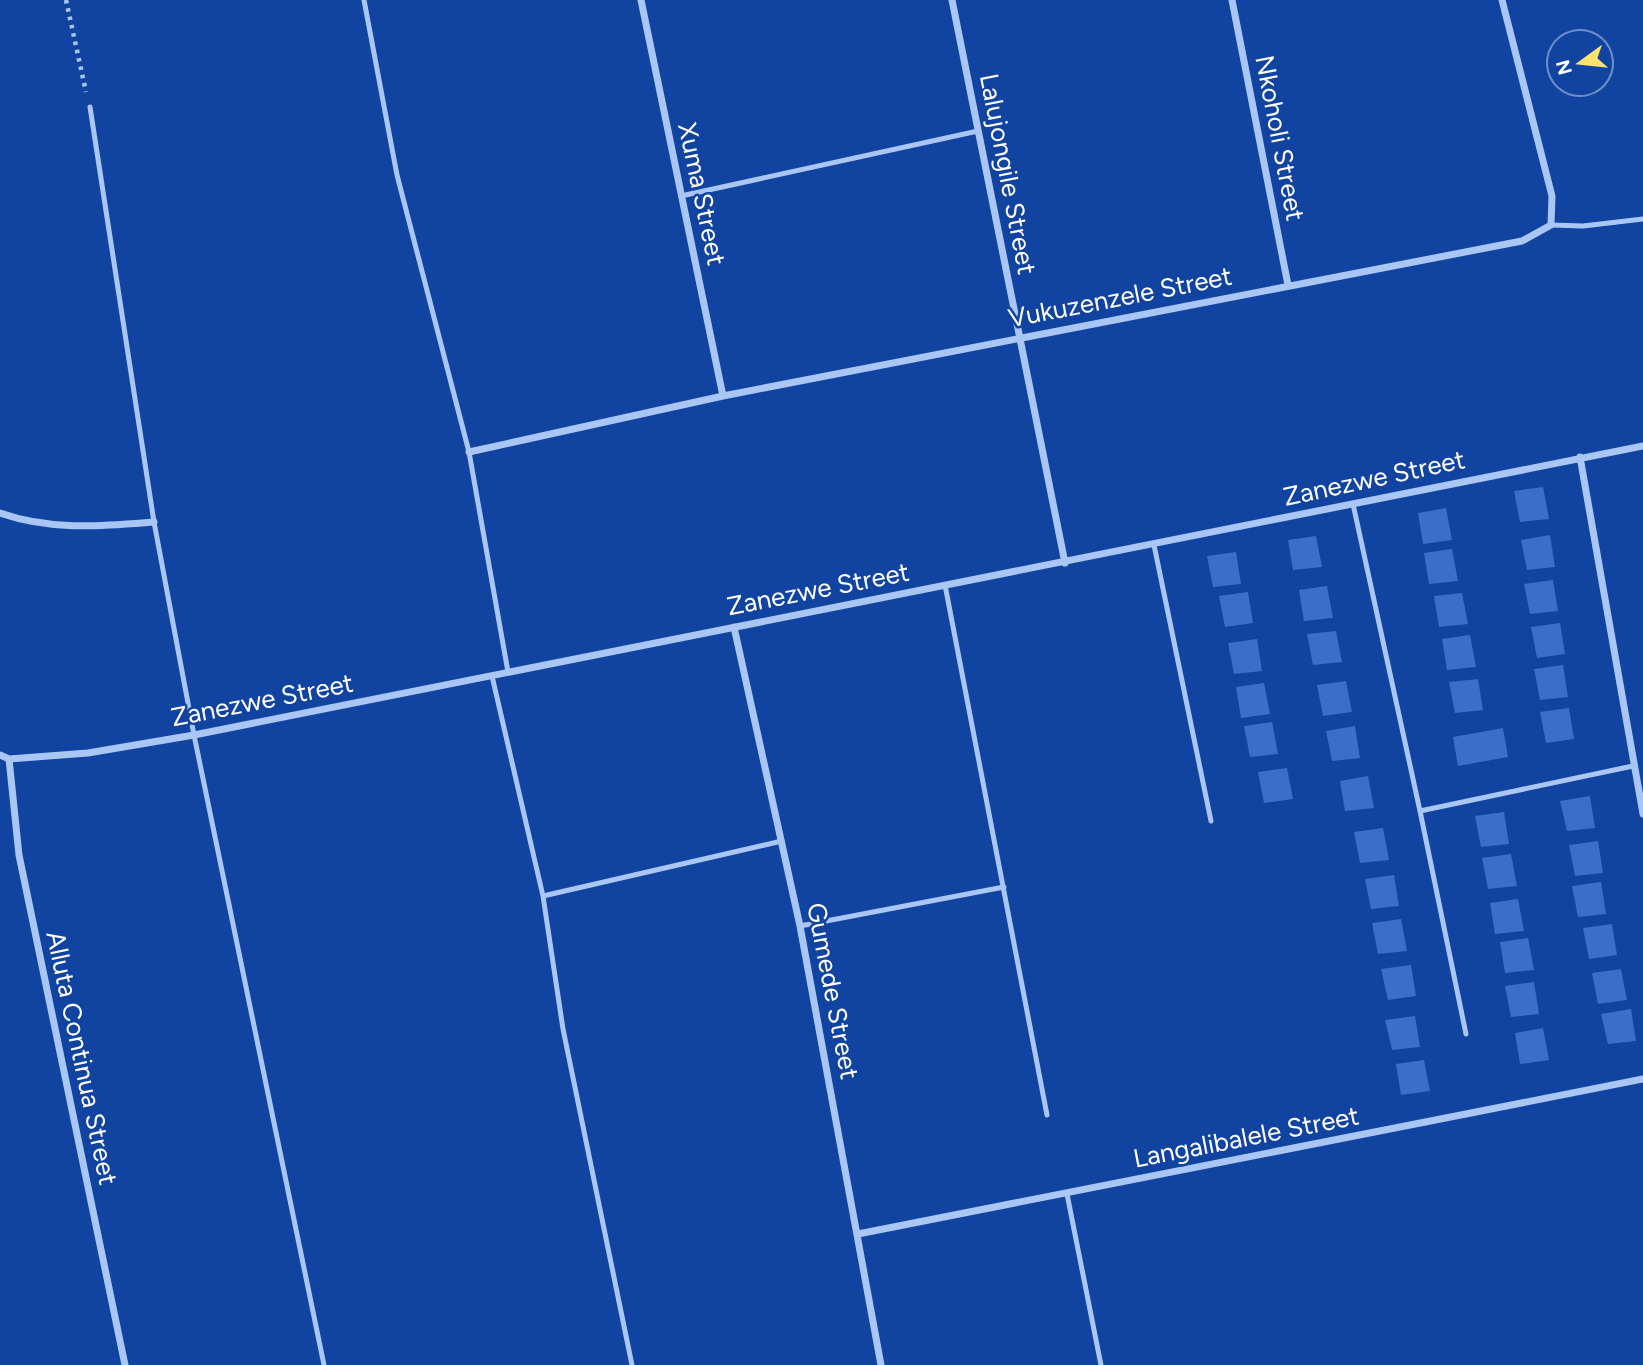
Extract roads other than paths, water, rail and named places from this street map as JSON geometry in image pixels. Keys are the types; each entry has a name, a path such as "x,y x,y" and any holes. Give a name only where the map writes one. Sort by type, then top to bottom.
{"street":[{"name":"Xuma Street","path":"641,0 723,396"},
{"name":"Lalujongile Street","path":"952,0 1065,562"},
{"name":"Nkoholi Street","path":"1232,0 1288,285"},
{"path":"1502,0 1552,196 1551,225"},
{"name":"Vukuzenzele Street","path":"468,452 723,396 1522,241 1551,225"},
{"name":"Zanezwe Street","path":"0,755 9,759 88,753 194,735 1643,446"},
{"path":"1580,457 1643,814"},
{"path":"0,513 54,526 80,528 154,522"},
{"name":"Gumede Street","path":"734,627 800,926 881,1365"},
{"name":"Alluta Continua Street","path":"9,759 19,855 125,1365"},
{"name":"Langalibalele Street","path":"858,1234 1643,1079"}],"lane":[{"path":"364,0 397,174 468,452 508,673"},
{"path":"90,107 154,522 194,735 324,1365"},
{"path":"681,196 978,131"},
{"path":"1551,225 1583,226 1643,219"},
{"path":"1353,504 1466,1034"},
{"path":"1154,545 1210,821"},
{"path":"945,585 1047,1115"},
{"path":"492,676 542,896 568,1056 632,1365"},
{"path":"1420,811 1633,765"},
{"path":"542,896 782,841"},
{"path":"800,926 1004,887"},
{"path":"1067,1194 1101,1365"}]}
